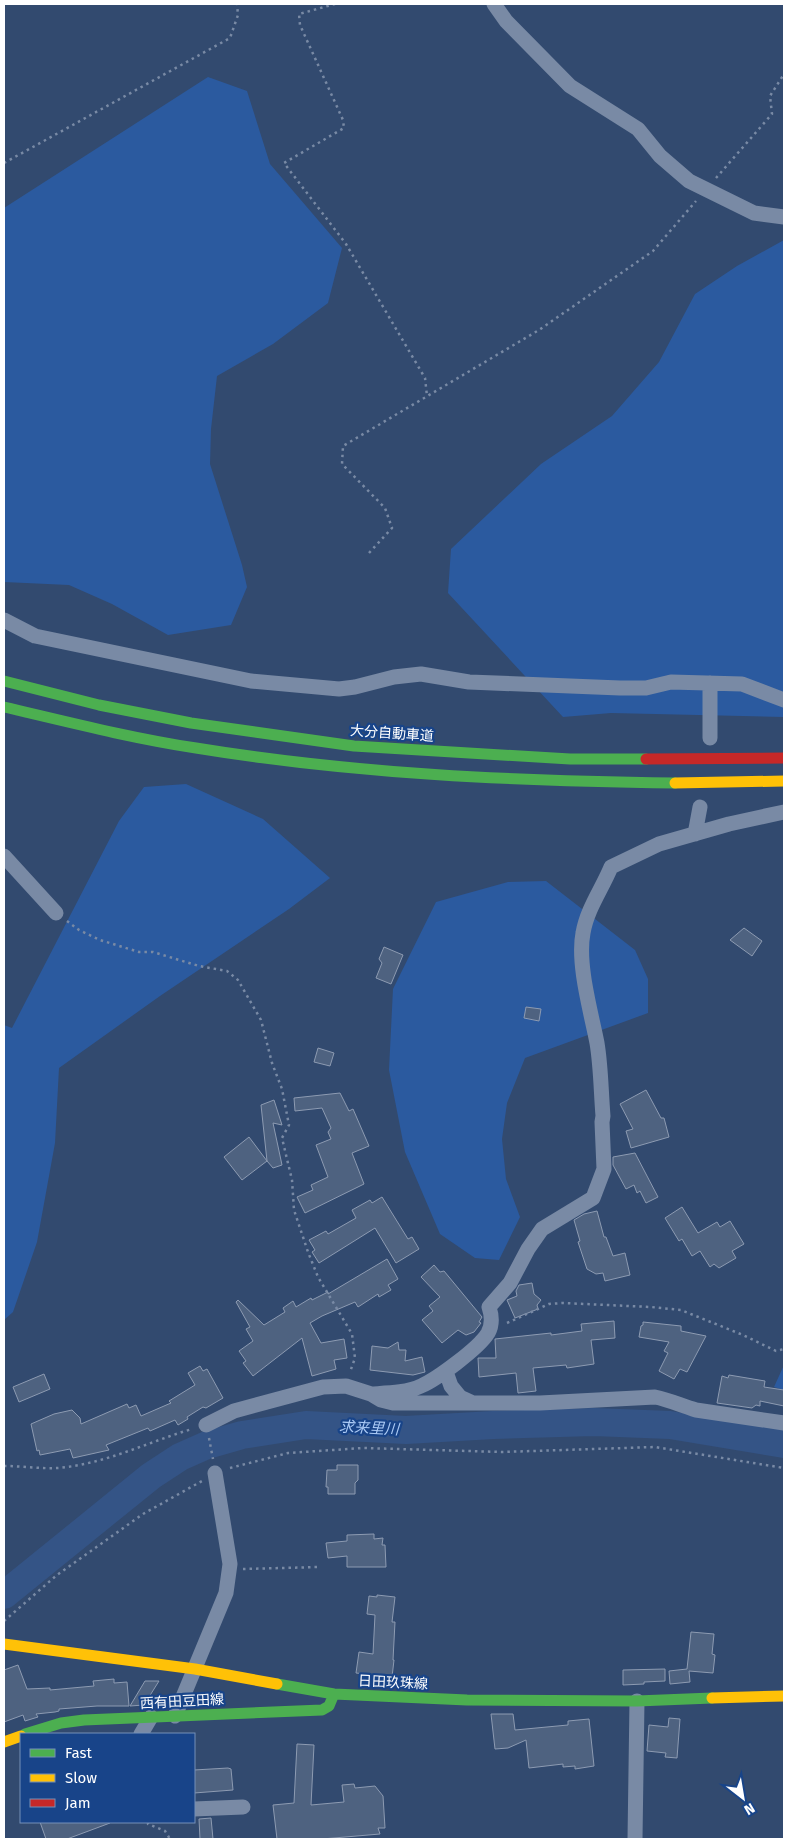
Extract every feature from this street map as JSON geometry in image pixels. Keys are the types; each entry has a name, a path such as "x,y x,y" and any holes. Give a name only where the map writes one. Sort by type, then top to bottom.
{"main road":[{"name":"大分自動車道","path":"4,681 99,705 191,723 354,746 570,759 784,758"},
{"path":"4,707 94,729 186,746 353,770 570,783 784,781"},
{"name":"日田玖珠線","path":"4,1644 195,1669 334,1694 467,1700 637,1701 784,1696"},
{"name":"西有田豆田線","path":"28,1733 62,1723 322,1710 329,1706 334,1694"},
{"path":"4,1742 20,1736"}],"street":[{"path":"494,4 506,21 570,86 638,129 660,156 689,181 754,214 784,217"},
{"path":"4,620 34,636 251,681 339,689 394,677 420,674 469,682 620,688 646,688 672,682 742,684 784,700"},
{"path":"710,683 710,738"},
{"path":"695,834 700,807"},
{"path":"371,1394 393,1392 420,1386 446,1372 471,1350 488,1333 493,1317 489,1307 510,1283 528,1249 542,1229 593,1198 604,1170 603,1116 598,1045 584,975 582,936 587,914 603,886 611,867 659,844 784,812"},
{"path":"4,856 56,912"},
{"path":"446,1372 451,1386 460,1397 473,1403"},
{"path":"207,1429 234,1411 323,1387 346,1386 393,1403 540,1404 655,1397 671,1400 684,1407 696,1410 784,1423"},
{"path":"175,1716 226,1593 230,1564 215,1473"},
{"path":"635,1839 637,1701"},
{"path":"142,1733 152,1718"},
{"path":"195,1810 243,1807"}],"path":[{"path":"4,163 230,38 238,15 237,4"},
{"path":"334,4 299,14 300,25 344,120 344,128 284,163 346,244 425,378 427,396"},
{"path":"369,552 392,528 384,508 342,464 343,446 539,330 653,251 772,114 770,96 784,74"},
{"path":"56,912 79,930 100,940 139,952 153,952 227,972 238,980 261,1020 272,1063 282,1089 289,1125 282,1138 292,1180 294,1210 318,1277 352,1334 355,1358 346,1386"},
{"path":"488,1333 549,1304 651,1307 682,1310 776,1351 784,1349"},
{"path":"4,1466 57,1468 86,1463 122,1454 164,1437 207,1429 215,1473"},
{"path":"4,1621 57,1575 135,1520 215,1473 288,1452 362,1448 502,1452 655,1447 784,1468"},
{"path":"229,1569 319,1567"},
{"path":"148,1823 166,1831 170,1839"}],"shaded area":[{"path":"208,77 247,91 270,164 342,248 328,303 273,344 217,376 211,429 210,464 242,565 247,587 231,625 168,635 112,604 69,585 4,582 4,208"},
{"path":"784,240 784,717 611,713 563,717 448,593 451,549 541,464 612,416 659,362 695,294 737,266"},
{"path":"186,784 263,819 330,878 289,909 160,996 59,1068 55,1143 37,1242 13,1312 4,1320 4,1025 12,1028 119,821 144,787"},
{"path":"546,881 635,950 648,979 648,1013 525,1058 507,1103 502,1139 506,1179 520,1217 499,1260 475,1258 440,1234 405,1152 389,1070 393,989 436,902 508,882"},
{"path":"784,1365 784,1390 774,1387"}],"building":[{"path":"744,928 762,941 752,956 730,940"},
{"path":"384,947 403,955 391,984 376,978 382,963 379,959"},
{"path":"526,1007 541,1009 539,1021 524,1018"},
{"path":"318,1048 334,1053 330,1066 314,1062"},
{"path":"646,1090 661,1118 664,1118 669,1137 631,1148 626,1131 633,1129 620,1104"},
{"path":"340,1093 349,1111 353,1109 369,1146 352,1153 364,1184 305,1213 297,1197 313,1190 311,1185 328,1177 316,1145 331,1139 328,1132 331,1128 322,1108 295,1111 294,1098"},
{"path":"274,1100 282,1125 273,1123 282,1165 273,1168 267,1161 261,1105"},
{"path":"249,1137 267,1161 242,1180 224,1157"},
{"path":"635,1153 658,1197 646,1203 640,1191 637,1193 634,1185 626,1189 613,1165 613,1157"},
{"path":"382,1197 408,1239 412,1237 419,1249 396,1263 375,1228 319,1263 312,1252 315,1250 309,1240 326,1231 328,1234 356,1218 352,1210 370,1200 372,1203"},
{"path":"682,1207 698,1233 717,1222 720,1227 730,1221 744,1244 732,1251 736,1258 719,1268 714,1264 710,1267 700,1251 692,1256 682,1239 679,1241 665,1218"},
{"path":"597,1211 604,1237 606,1237 613,1256 625,1253 630,1275 605,1281 603,1273 596,1274 587,1269 578,1242 580,1241 574,1220 584,1214"},
{"path":"387,1259 398,1279 388,1285 391,1290 379,1297 378,1294 358,1307 355,1302 310,1323 321,1343 344,1339 347,1358 334,1360 336,1369 312,1376 302,1338 253,1376 243,1363 246,1361 239,1351 253,1341 246,1329 250,1327 236,1302 238,1300 264,1325 285,1312 283,1308 293,1301 296,1307 311,1298 312,1300 328,1292 328,1294"},
{"path":"434,1265 440,1272 444,1271 482,1317 479,1322 481,1323 474,1332 466,1335 458,1330 442,1343 422,1320 433,1311 429,1306 440,1297 421,1277"},
{"path":"532,1283 534,1294 541,1300 537,1305 538,1309 515,1318 507,1300 517,1296 516,1291 519,1285"},
{"path":"614,1321 615,1338 591,1340 594,1364 567,1368 566,1365 533,1368 536,1391 518,1393 516,1373 479,1377 478,1358 496,1358 495,1339 582,1331 581,1324"},
{"path":"643,1322 681,1326 681,1331 706,1336 687,1372 680,1369 674,1379 659,1371 668,1353 664,1351 669,1342 639,1337"},
{"path":"398,1342 399,1350 406,1350 405,1361 422,1357 425,1372 413,1375 370,1370 372,1346 388,1348"},
{"path":"200,1366 203,1371 207,1369 223,1398 206,1408 203,1407 178,1425 175,1420 150,1431 148,1428 106,1445 109,1450 73,1458 70,1449 40,1455 39,1450 37,1451 31,1424 54,1414 72,1410 80,1418 81,1424 127,1404 129,1408 136,1405 141,1416 171,1403 169,1401 195,1385 188,1373"},
{"path":"44,1374 50,1389 19,1402 13,1387"},
{"path":"729,1375 765,1381 764,1387 784,1390 784,1406 760,1401 760,1406 756,1405 752,1408 717,1403 722,1376 728,1378"},
{"path":"337,1465 358,1465 358,1480 355,1483 355,1494 328,1494 328,1487 326,1487 327,1470 337,1470"},
{"path":"374,1534 374,1539 383,1538 382,1545 385,1545 386,1567 347,1567 347,1556 328,1558 326,1543 347,1541 347,1535"},
{"path":"377,1595 395,1597 392,1622 395,1622 392,1677 356,1673 359,1652 373,1654 375,1615 367,1614 369,1596 377,1597"},
{"path":"691,1632 714,1634 712,1654 715,1655 713,1673 689,1671 690,1682 670,1684 669,1671 687,1669"},
{"path":"18,1665 27,1689 50,1688 50,1690 94,1686 93,1681 114,1679 114,1683 127,1682 129,1706 59,1709 59,1711 55,1712 36,1714 38,1717 25,1721 23,1715 4,1722 4,1670"},
{"path":"665,1669 665,1681 623,1685 623,1670"},
{"path":"145,1681 159,1681 144,1705 130,1706"},
{"path":"491,1714 513,1714 515,1730 568,1725 568,1721 589,1719 594,1766 575,1769 575,1766 563,1767 563,1764 529,1768 526,1740 508,1748 495,1749"},
{"path":"669,1718 680,1719 677,1758 665,1757 666,1753 647,1751 649,1725 668,1727"},
{"path":"297,1744 314,1745 311,1805 344,1802 342,1785 354,1784 355,1788 375,1786 383,1796 385,1828 378,1828 380,1834 322,1839 277,1839 273,1805 294,1803"},
{"path":"231,1769 233,1790 195,1793 195,1770"},
{"path":"211,1818 213,1839 200,1839 199,1819"},
{"path":"40,1823 110,1823 67,1839 46,1839"}],"waterway":[{"name":"求来里川","path":"4,1595 151,1476 180,1457 207,1445 242,1435 306,1425 406,1430 594,1422 670,1425 784,1444"}],"traffic: fast":[{"path":"4,681 99,705 191,723 354,746 570,759 646,759"},
{"path":"4,707 172,744 315,764 495,778 675,783"},
{"path":"277,1684 334,1694 467,1700 637,1701 712,1698"},
{"path":"28,1733 61,1723 84,1720 322,1710 329,1706 334,1694"}],"traffic: slow":[{"path":"675,783 784,781"},
{"path":"4,1644 195,1669 277,1684"},
{"path":"712,1698 784,1696"},
{"path":"4,1742 20,1736"}],"traffic: jam":[{"path":"646,759 784,758"}]}
